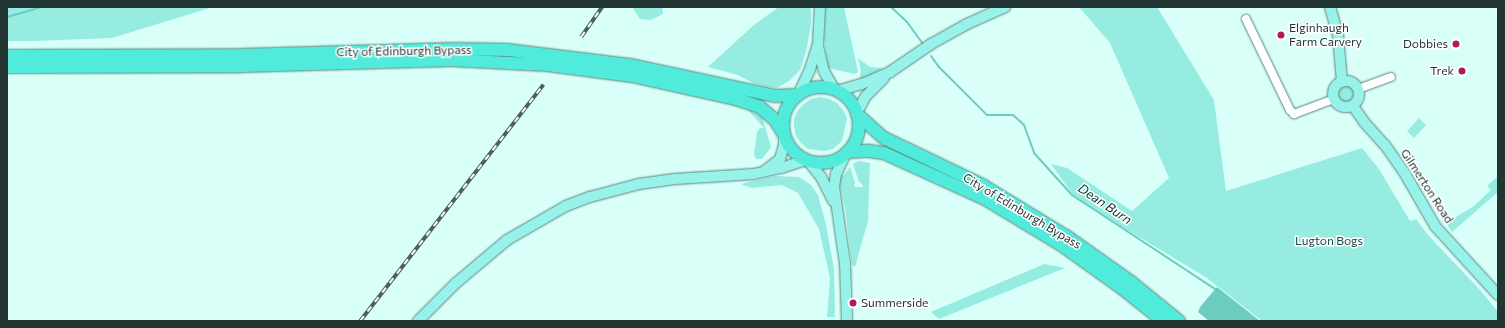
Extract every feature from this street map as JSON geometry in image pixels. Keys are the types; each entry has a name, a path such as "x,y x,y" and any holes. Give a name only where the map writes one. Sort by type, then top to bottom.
{"highway":[{"name":"City of Edinburgh Bypass","path":"7,56 242,55 454,49 508,50 631,65 775,96 798,94"},
{"name":"City of Edinburgh Bypass","path":"7,67 241,66 452,60 548,65 632,76 736,99 760,107 775,120 784,134"},
{"path":"818,87 836,90 848,98 857,113 858,135 846,154 830,162 823,163 807,161 792,151 784,134 782,125 785,112 790,101 798,94 818,87"},
{"name":"City of Edinburgh Bypass","path":"857,113 884,138 984,186 1066,236 1131,282 1179,321"},
{"name":"City of Edinburgh Bypass","path":"846,154 869,150 884,153 987,200 1063,246 1123,289 1162,321"}],"main road":[{"path":"798,94 810,72 818,44 820,7"},
{"path":"818,44 824,71 836,90 862,84 890,72 932,44 967,24 1005,7"},
{"path":"1330,7 1338,35 1342,82 1334,91 1334,100 1340,106 1353,106 1358,100 1358,89 1350,82 1342,82"},
{"path":"857,113 866,96 890,72"},
{"name":"Gilmerton Road","path":"1353,106 1400,167 1435,226 1498,295"},
{"path":"760,173 780,159 784,145 784,134"},
{"path":"846,154 836,174 834,188 845,263 847,321"},
{"path":"418,321 456,283 507,240 566,206 616,189 657,181 739,176 760,173 807,161 821,177 836,206"}],"street":[{"path":"1246,19 1290,110 1294,114 1334,100"},
{"path":"1358,89 1391,77"}],"green space":[{"path":"7,7 213,7 112,38 7,41"},
{"path":"632,7 662,7 663,14 651,20 640,19"},
{"path":"779,7 811,7 811,24 806,52 800,70 789,81 777,88 768,87 753,83 738,75 708,67 755,24"},
{"path":"825,7 844,7 858,72 855,74 828,68 824,39"},
{"name":"Lugton Bogs","path":"1079,7 1157,7 1214,100 1226,191 1362,148 1379,169 1410,221 1416,219 1428,235 1481,291 1498,312 1498,321 1262,321 1207,278 1076,199 1051,164 1067,168 1132,211 1169,178 1110,43"},
{"path":"858,58 870,67 883,68 859,82 861,71"},
{"path":"1347,85 1353,88 1356,94 1353,100 1347,103 1341,100 1338,94 1341,88"},
{"path":"820,97 837,103 847,118 842,141 833,149 825,151 808,149 796,136 794,127 794,119 798,110 811,99"},
{"path":"746,108 762,116 771,147 762,159 756,159 754,154 757,132 760,128 764,128"},
{"path":"1419,118 1426,125 1414,138 1407,131"},
{"path":"858,161 870,163 868,221 855,267 852,265 845,208 839,182 841,175 844,175 850,167 855,182 854,187 863,187 859,182 853,164"},
{"path":"775,176 799,177 811,185 818,195 826,225 834,269 835,317 827,317 830,278 819,229 798,193 782,185 751,188 741,184"},
{"path":"1498,176 1498,192 1452,232 1446,223 1474,206 1491,190 1487,186"},
{"path":"1044,264 1065,268 939,319 931,312"}],"shaded area":[{"path":"1217,287 1260,321 1209,321 1198,312 1200,307"}],"waterway":[{"path":"7,17 42,7"},
{"name":"Dean Burn","path":"891,7 907,22 922,43"},
{"name":"Dean Burn","path":"931,56 939,67 987,115 1013,115 1024,125 1034,153 1072,195 1218,291"}],"railway":[{"path":"581,37 602,7"},
{"path":"360,321 543,85"}],"place":[{"name":"Elginhaugh Farm Carvery","path":"1281,35"},
{"name":"Dobbies","path":"1456,44"},
{"name":"Trek","path":"1462,71"},
{"name":"Summerside","path":"853,303"}]}
